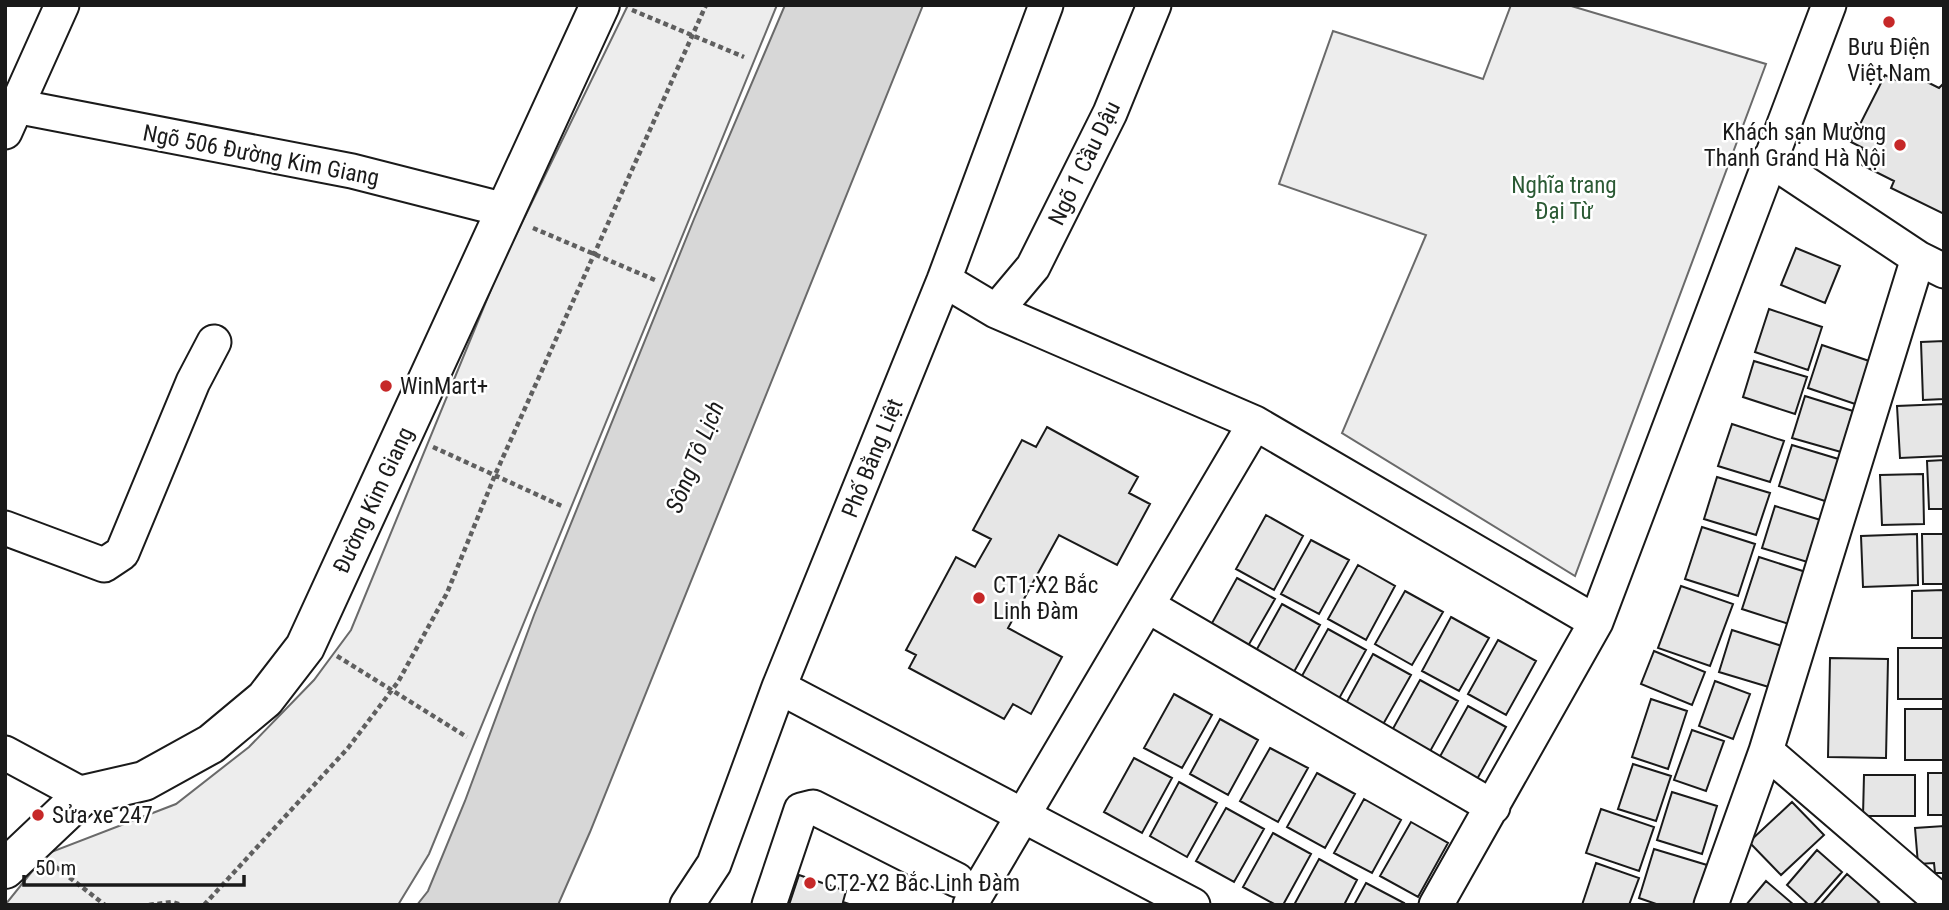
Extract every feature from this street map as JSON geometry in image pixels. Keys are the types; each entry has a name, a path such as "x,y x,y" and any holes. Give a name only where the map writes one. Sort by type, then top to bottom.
{"main road":[{"name":"Đường Kim Giang","path":"5,869 83,796 144,781 211,744 265,699 306,647 616,8"}],"street":[{"path":"9,114 62,5"},
{"name":"Phố Bằng Liệt","path":"687,905 714,864 779,687 944,280 1046,5"},
{"name":"Ngõ 1 Cầu Dậu","path":"996,311 1033,267 1110,113 1154,5"},
{"path":"1436,905 1597,622 1829,5"},
{"name":"Ngõ 506 Đường Kim Giang","path":"9,114 352,171 515,218"},
{"path":"1711,905 1931,264 1769,159"},
{"path":"944,280 996,311 1255,423 1597,622"},
{"path":"5,528 104,565 122,553 193,382 214,342"},
{"path":"769,905 802,810 813,807 963,892 1024,816 1255,423"},
{"path":"1148,606 1493,807"},
{"path":"779,687 1193,905"},
{"path":"1766,751 1944,904"},
{"path":"5,752 83,796"}],"path":[{"path":"204,905 348,748 392,690 447,593 495,475 706,5"},
{"path":"616,8 744,57"},
{"path":"515,218 655,280"},
{"path":"433,447 564,507"},
{"path":"337,656 467,737"},
{"path":"49,861 105,905"},
{"path":"149,905 172,902 182,905"}],"green space":[{"path":"628,5 777,5 429,854 398,905 5,905 46,854 176,804 249,747 314,680 351,630 499,270"},
{"name":"Nghĩa trang Đại Từ","path":"1511,5 1568,5 1766,64 1575,576 1342,433 1426,235 1279,184 1333,31 1483,79"}],"water":[{"name":"Sông Tô Lịch","path":"785,5 923,5 590,832 558,905 417,905 428,891 465,801 534,615 694,219"}],"building":[{"name":"Khách sạn Mường Thanh Grand Hà Nội","path":"1905,71 1939,88 1944,83 1944,214 1891,188 1894,181 1856,162 1863,148 1851,142 1885,75 1900,82"},
{"path":"1796,248 1840,266 1825,303 1781,285"},
{"path":"1769,309 1822,327 1808,370 1755,352"},
{"path":"1944,341 1944,399 1923,400 1921,342"},
{"path":"1822,345 1875,363 1861,406 1808,388"},
{"path":"1754,361 1807,377 1795,414 1743,397"},
{"path":"1805,396 1853,411 1841,452 1792,438"},
{"path":"1944,404 1944,456 1900,458 1897,406"},
{"path":"1732,424 1784,441 1770,482 1718,466"},
{"name":"CT1-X2 Bắc Linh Đàm","path":"1047,427 1138,477 1129,493 1150,504 1117,565 1059,535 1008,628 1062,657 1031,714 1013,704 1004,719 909,668 916,655 906,650 956,557 975,567 991,539 973,530 1022,440 1036,447"},
{"path":"1792,445 1845,461 1831,503 1779,486"},
{"path":"1944,460 1944,509 1929,509 1927,461"},
{"path":"1923,474 1924,524 1882,525 1880,475"},
{"path":"1717,477 1770,493 1756,535 1704,519"},
{"path":"1775,506 1827,522 1814,564 1762,548"},
{"path":"1266,515 1303,536 1274,590 1236,569"},
{"path":"1702,527 1755,544 1738,596 1685,579"},
{"path":"1917,534 1918,585 1863,587 1861,536"},
{"path":"1922,534 1944,534 1944,584 1923,584"},
{"path":"1311,540 1349,560 1319,614 1281,594"},
{"path":"1759,557 1812,574 1795,626 1742,609"},
{"path":"1358,565 1395,586 1366,640 1328,619"},
{"path":"1237,578 1275,599 1244,653 1207,632"},
{"path":"1681,586 1733,604 1710,666 1658,648"},
{"path":"1944,590 1944,638 1912,638 1912,591"},
{"path":"1405,591 1443,612 1412,665 1375,644"},
{"path":"1282,604 1320,625 1290,679 1252,658"},
{"path":"1451,617 1489,638 1459,691 1422,671"},
{"path":"1328,629 1366,650 1336,704 1298,683"},
{"path":"1732,630 1785,647 1772,688 1719,672"},
{"path":"1498,640 1536,661 1506,715 1468,694"},
{"path":"1898,648 1944,648 1944,699 1898,699"},
{"path":"1654,651 1705,672 1692,705 1641,684"},
{"path":"1373,654 1411,675 1381,728 1344,707"},
{"path":"1830,658 1888,659 1886,758 1828,757"},
{"path":"1420,680 1458,701 1428,755 1390,734"},
{"path":"1715,681 1750,694 1733,739 1699,726"},
{"path":"1174,694 1212,715 1182,768 1144,748"},
{"path":"1651,699 1687,711 1668,769 1632,757"},
{"path":"1468,706 1506,727 1476,781 1438,760"},
{"path":"1905,709 1944,709 1944,760 1905,760"},
{"path":"1220,719 1258,740 1228,795 1190,774"},
{"path":"1692,730 1724,741 1706,791 1674,780"},
{"path":"1270,748 1308,768 1278,822 1240,801"},
{"path":"1134,758 1172,778 1142,833 1104,812"},
{"path":"1633,764 1671,776 1656,821 1618,809"},
{"path":"1317,773 1355,794 1325,848 1287,827"},
{"path":"1928,773 1944,773 1944,815 1928,815"},
{"path":"1864,775 1915,775 1915,816 1863,816"},
{"path":"1179,782 1217,803 1187,857 1150,836"},
{"path":"1672,792 1717,806 1702,854 1657,840"},
{"path":"1364,799 1401,820 1372,873 1334,853"},
{"path":"1792,802 1824,835 1781,875 1749,842"},
{"path":"1226,808 1264,829 1234,882 1196,861"},
{"path":"1601,809 1654,827 1639,871 1586,853"},
{"path":"1411,822 1448,843 1418,897 1380,876"},
{"path":"1944,826 1944,873 1935,873 1934,863 1918,864 1915,828"},
{"path":"1273,833 1311,854 1283,905 1276,905 1243,887"},
{"path":"1654,849 1707,865 1694,905 1659,905 1639,898"},
{"path":"1817,850 1842,872 1813,905 1809,905 1787,885"},
{"path":"1319,859 1357,880 1344,905 1294,905"},
{"path":"1596,863 1639,878 1629,905 1582,905"},
{"path":"1847,874 1879,902 1876,905 1820,905"},
{"name":"CT2-X2 Bắc Linh Đàm","path":"799,875 846,891 843,902 852,905 789,905"},
{"path":"1766,881 1794,905 1746,905"},
{"path":"1366,883 1404,903 1403,905 1354,905"}],"place":[{"name":"Bưu Điện Việt Nam","path":"1889,22"},
{"name":"Khách sạn Mường Thanh Grand Hà Nội","path":"1900,145"},
{"name":"WinMart+","path":"386,386"},
{"name":"CT1-X2 Bắc Linh Đàm","path":"979,598"},
{"name":"Sửa xe 247","path":"38,815"},
{"name":"CT2-X2 Bắc Linh Đàm","path":"810,883"}]}
